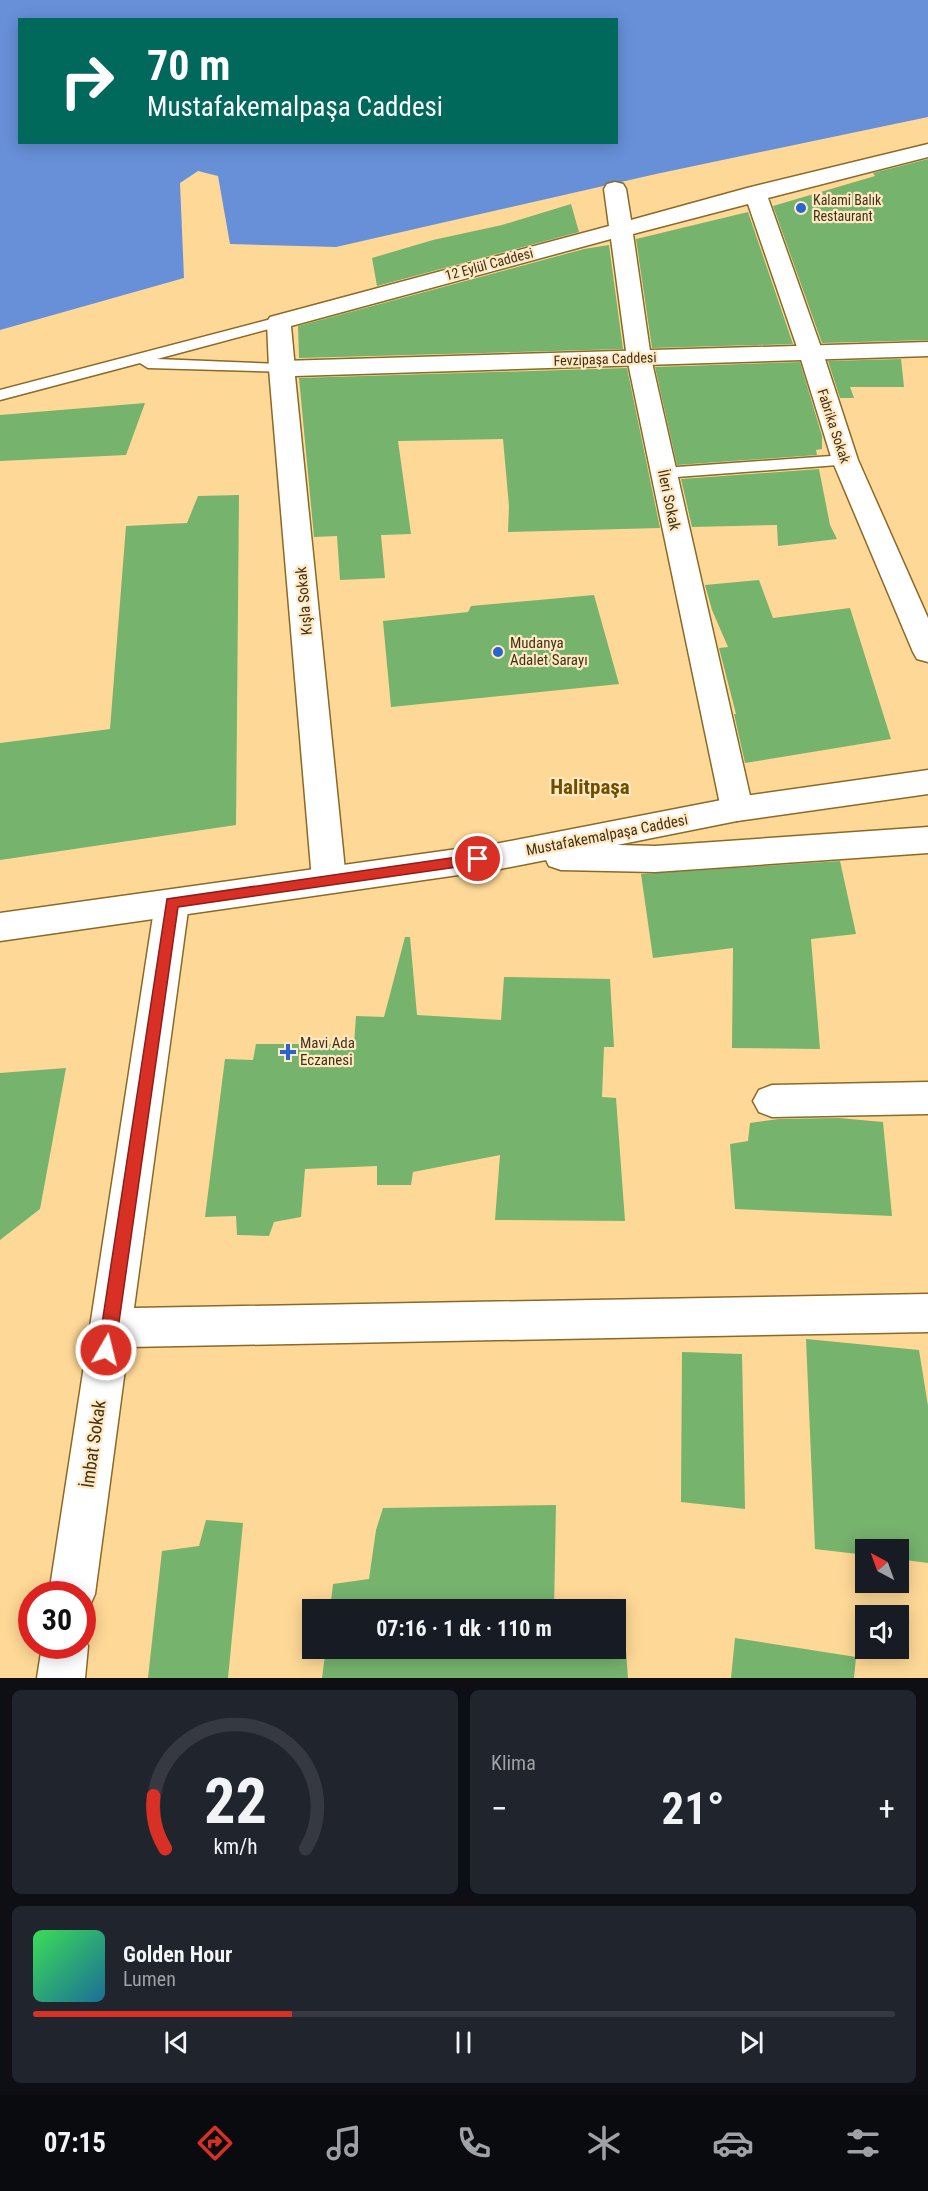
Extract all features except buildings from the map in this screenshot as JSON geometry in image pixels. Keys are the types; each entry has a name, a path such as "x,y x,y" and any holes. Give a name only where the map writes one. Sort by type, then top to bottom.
{"street":[{"name":"12 Eylül Caddesi","path":"279,322 755,193 928,150"},
{"name":"İleri Sokak","path":"615,189 639,358 737,809"},
{"name":"Fabrika Sokak","path":"755,193 811,353 844,460 928,652"},
{"name":"Kışla Sokak","path":"279,322 329,880"},
{"name":"Fevzipaşa Caddesi","path":"282,369 928,349"},
{"name":"Mustafakemalpaşa Caddesi","path":"0,927 500,856 737,809 928,782"},
{"path":"500,856 655,859 928,840"},
{"name":"İmbat Sokak","path":"74,1581 172,903"},
{"path":"772,1101 928,1098"},
{"path":"110,1328 928,1313"},
{"path":"61,1678 63,1659"}],"lane":[{"name":"12 Eylül Caddesi","path":"0,394 279,322"},
{"path":"126,362 282,369"},
{"path":"663,473 844,460"}],"water":[{"path":"0,0 928,0 928,117 656,174 336,247 230,244 218,176 198,171 180,183 184,278 0,330"}],"place":[{"name":"Kalami Balık Restaurant","path":"801,208"},
{"name":"Mudanya Adalet Sarayı","path":"498,652"},
{"name":"Mavi Ada Eczanesi","path":"288,1052"}],"district":[{"name":"Halitpaşa","path":"590,787"}],"route":[{"path":"106,1350 172,903 478,859"}]}
